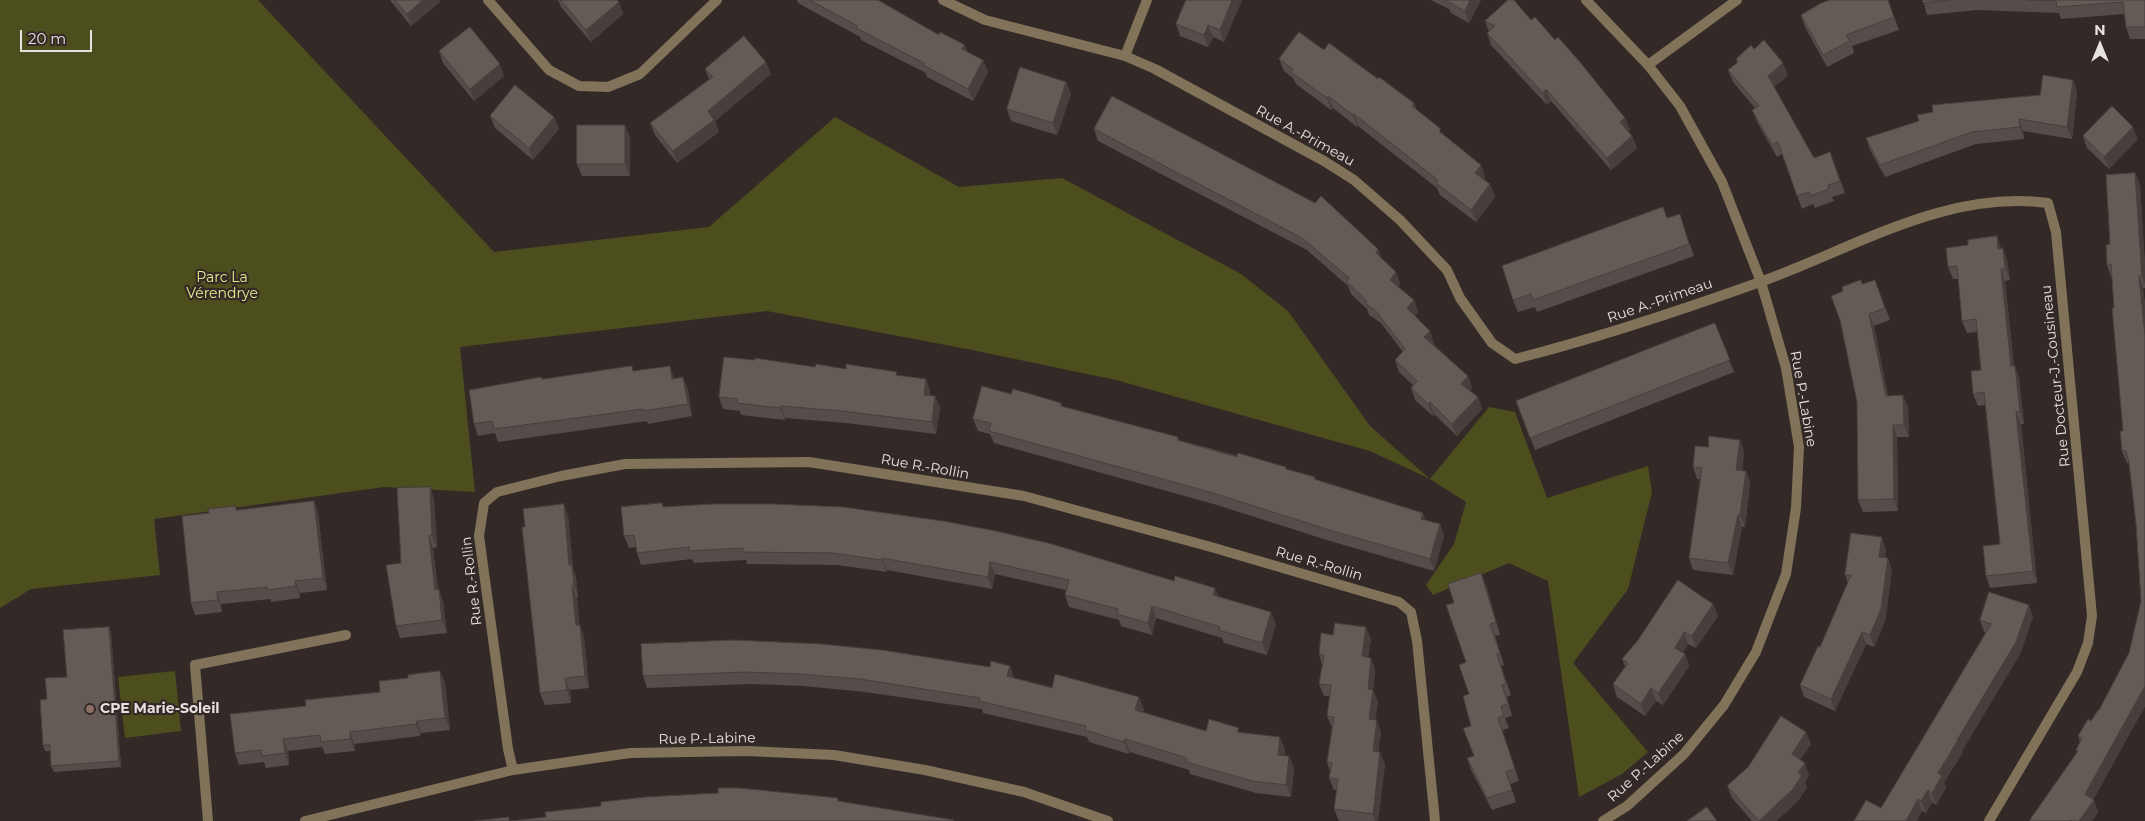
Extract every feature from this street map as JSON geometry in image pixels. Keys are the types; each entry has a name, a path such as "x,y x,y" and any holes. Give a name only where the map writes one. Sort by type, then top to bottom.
{"street":[{"path":"488,0 549,70 579,86 608,87 640,74 716,0"},
{"name":"Rue A.-Primeau","path":"943,0 985,20 1125,56 1155,69 1324,161 1354,180 1400,220 1447,270 1460,298 1492,343 1515,359 1575,344 1761,282"},
{"path":"1125,56 1147,0"},
{"name":"Rue P.-Labine","path":"1586,0 1648,65 1680,106 1722,182 1761,282 1786,368 1799,447 1796,508 1786,574 1756,652 1724,704 1684,754 1626,806 1603,821"},
{"path":"1648,65 1737,0"},
{"name":"Rue Docteur-J.-Cousineau","path":"1761,282 1894,227 1979,202 2022,200 2048,203 2056,232 2092,616 2088,643 2077,672 1989,821"},
{"name":"Rue R.-Rollin","path":"513,770 508,749 479,536 484,504 497,492 561,476 625,464 809,462 1024,496 1399,602 1411,612 1417,641 1435,821"},
{"path":"208,821 195,665 346,635"},
{"name":"Rue P.-Labine","path":"305,821 513,770 630,753 747,751 834,755 925,770 1024,792 1108,821"}],"green space":[{"name":"Parc La Vérendrye","path":"0,0 258,0 494,252 709,227 835,117 959,187 1062,178 1241,274 1288,311 1370,426 1430,479 1370,451 1116,380 972,350 767,311 460,347 475,492 384,487 154,519 160,575 31,589 0,608"},
{"path":"1489,407 1515,412 1547,498 1648,466 1652,492 1628,589 1573,663 1648,752 1622,774 1579,797 1548,581 1509,563 1433,595 1426,585 1454,544 1466,502 1430,479"},
{"path":"175,671 181,731 125,738 118,677"}],"building":[{"path":"395,0 423,0 407,14"},
{"path":"561,0 617,0 619,2 586,30"},
{"path":"810,0 878,0 939,35 940,32 965,45 962,49 983,60 968,89 923,65 924,63 856,28 857,26"},
{"path":"1186,0 1232,0 1220,30 1208,25 1204,35 1176,24"},
{"path":"1447,0 1470,0 1465,11"},
{"path":"1508,0 1514,0 1531,20 1535,17 1555,40 1558,37 1625,118 1620,122 1632,136 1607,158 1546,89 1543,93 1487,33 1495,26 1485,21"},
{"path":"1830,0 1888,0 1894,17 1846,35 1850,41 1823,55 1801,15"},
{"path":"1923,0 1950,0 1923,3"},
{"path":"2028,0 2145,0 2145,27 2126,27 2123,2 2057,7 2056,1"},
{"path":"470,27 500,64 470,89 439,51"},
{"path":"1299,32 1324,50 1329,43 1378,79 1379,77 1414,103 1412,106 1441,129 1439,131 1481,165 1475,173 1490,184 1471,210 1436,183 1438,180 1354,114 1328,96 1327,98 1291,72 1293,69 1279,59"},
{"path":"744,36 766,62 708,111 714,120 673,151 650,123 713,77 705,69"},
{"path":"1764,40 1783,63 1768,76 1814,158 1830,152 1840,181 1828,185 1829,189 1810,196 1809,192 1797,196 1778,142 1772,145 1752,110 1759,106 1728,70 1738,62 1736,59 1751,45 1754,49"},
{"path":"1020,67 1066,82 1053,123 1007,109"},
{"path":"2043,75 2073,80 2067,127 2019,119 2020,127 1972,132 1880,165 1866,138 1919,121 1917,115 1933,112 1932,105 2040,95"},
{"path":"515,85 554,117 529,148 490,116"},
{"path":"1112,96 1315,203 1321,196 1378,249 1376,253 1396,272 1390,280 1414,300 1407,308 1430,331 1424,337 1468,376 1461,384 1478,397 1452,424 1430,402 1428,404 1411,388 1417,381 1395,360 1405,349 1376,311 1365,303 1367,301 1347,282 1349,278 1302,238 1094,129"},
{"path":"2112,106 2133,127 2104,157 2083,136"},
{"path":"577,125 625,125 625,164 577,164"},
{"path":"2135,173 2142,276 2139,276 2145,336 2145,686 2085,794 2094,800 2079,821 2029,821 2078,751 2076,750 2082,738 2078,736 2088,719 2091,721 2099,710 2129,653 2141,601 2136,524 2129,463 2126,451 2122,451 2120,431 2123,431 2112,308 2114,308 2111,264 2107,265 2106,245 2110,244 2106,175"},
{"path":"1663,207 1667,218 1680,214 1689,244 1533,300 1531,294 1513,300 1502,266"},
{"path":"1997,236 1998,249 2003,248 2005,268 2001,269 2011,366 2015,366 2020,411 2016,412 2033,571 1986,576 1983,546 2000,544 1984,392 1973,394 1971,371 1981,370 1976,319 1962,321 1957,266 1948,267 1946,248 1968,245 1968,240"},
{"path":"1861,280 1862,284 1875,280 1885,308 1869,314 1886,396 1903,395 1904,425 1893,425 1894,499 1858,500 1857,402 1840,320 1831,296 1843,291 1842,287"},
{"path":"1715,323 1730,360 1530,438 1516,401"},
{"path":"724,357 755,360 755,358 815,367 816,364 846,369 846,364 897,372 896,375 926,379 924,395 935,396 932,422 841,411 781,406 780,408 737,403 737,399 719,397"},
{"path":"632,366 633,371 670,366 672,379 683,377 688,404 494,429 492,421 474,424 469,390 541,377 542,379"},
{"path":"982,386 1011,394 1013,389 1061,403 1061,406 1178,437 1177,440 1237,457 1238,453 1423,513 1421,519 1440,524 1430,559 1326,529 1213,493 989,431 991,423 973,419"},
{"path":"1709,436 1740,440 1736,470 1746,471 1740,515 1738,515 1728,563 1689,558 1702,468 1693,467 1695,446 1708,447"},
{"path":"430,487 432,535 429,536 435,590 439,589 442,620 396,626 386,565 401,563 397,488"},
{"path":"314,501 323,578 295,581 296,586 267,590 267,587 217,592 218,600 191,603 182,516 209,513 208,509 236,506 236,510"},
{"path":"662,503 663,507 712,504 774,504 843,507 943,521 1052,544 1174,581 1175,576 1215,588 1213,595 1271,612 1262,643 1219,630 1220,627 1152,606 1148,623 1117,614 1118,609 1065,595 1069,580 990,562 988,577 882,558 882,560 832,553 743,552 743,548 689,551 689,547 637,553 634,535 624,536 621,507"},
{"path":"564,504 569,565 572,565 574,585 572,586 576,625 580,625 585,676 565,678 567,690 540,693 522,527 525,527 523,509"},
{"path":"1851,533 1882,537 1879,557 1888,558 1881,609 1870,635 1862,632 1831,699 1800,685 1818,646 1820,647 1851,575 1845,575"},
{"path":"1481,573 1496,622 1490,624 1500,653 1497,654 1506,683 1502,685 1508,704 1501,706 1504,716 1498,718 1515,769 1506,772 1512,790 1487,798 1467,758 1474,756 1463,728 1471,726 1463,696 1469,694 1459,665 1466,662 1446,605 1454,603 1448,584"},
{"path":"1678,580 1713,604 1692,636 1684,632 1675,648 1685,654 1658,693 1651,688 1641,704 1613,684 1628,663 1622,659 1638,640"},
{"path":"1989,592 2029,605 2016,642 1938,773 1942,776 1932,793 1928,790 1921,801 1918,799 1906,821 1854,821 1866,800 1881,808 1991,624 1980,620"},
{"path":"1335,623 1366,627 1362,656 1371,658 1368,689 1373,690 1369,719 1377,720 1373,751 1380,752 1373,814 1334,809 1338,779 1329,778 1332,763 1327,762 1334,717 1327,716 1331,685 1319,684 1324,655 1319,654 1321,633 1333,635"},
{"path":"109,627 119,761 51,766 50,745 43,745 40,700 47,699 45,678 67,677 63,630"},
{"path":"735,640 822,644 882,650 990,667 991,661 1010,666 1007,676 1052,688 1055,674 1139,697 1135,710 1206,731 1209,719 1239,728 1237,732 1280,737 1278,755 1289,756 1286,785 1252,781 1186,762 1187,758 1125,739 1124,742 1085,730 1086,726 979,701 980,698 860,679 799,674 746,672 643,676 641,644"},
{"path":"440,671 445,718 417,721 416,724 350,732 350,739 321,742 320,735 283,739 285,753 262,756 261,750 235,753 230,714 306,706 305,700 380,692 379,681 408,678 408,675"},
{"path":"1781,716 1806,732 1792,754 1805,763 1798,773 1802,775 1793,789 1759,821 1727,786 1748,767"},
{"path":"718,788 740,788 838,798 838,801 954,820 954,821 509,821 546,817 545,812 601,806 601,802 645,797 718,793"},
{"path":"1707,807 1717,821 1687,821"},
{"path":"509,817 509,821 474,821"}],"place":[{"name":"CPE Marie-Soleil","path":"90,709"}]}
